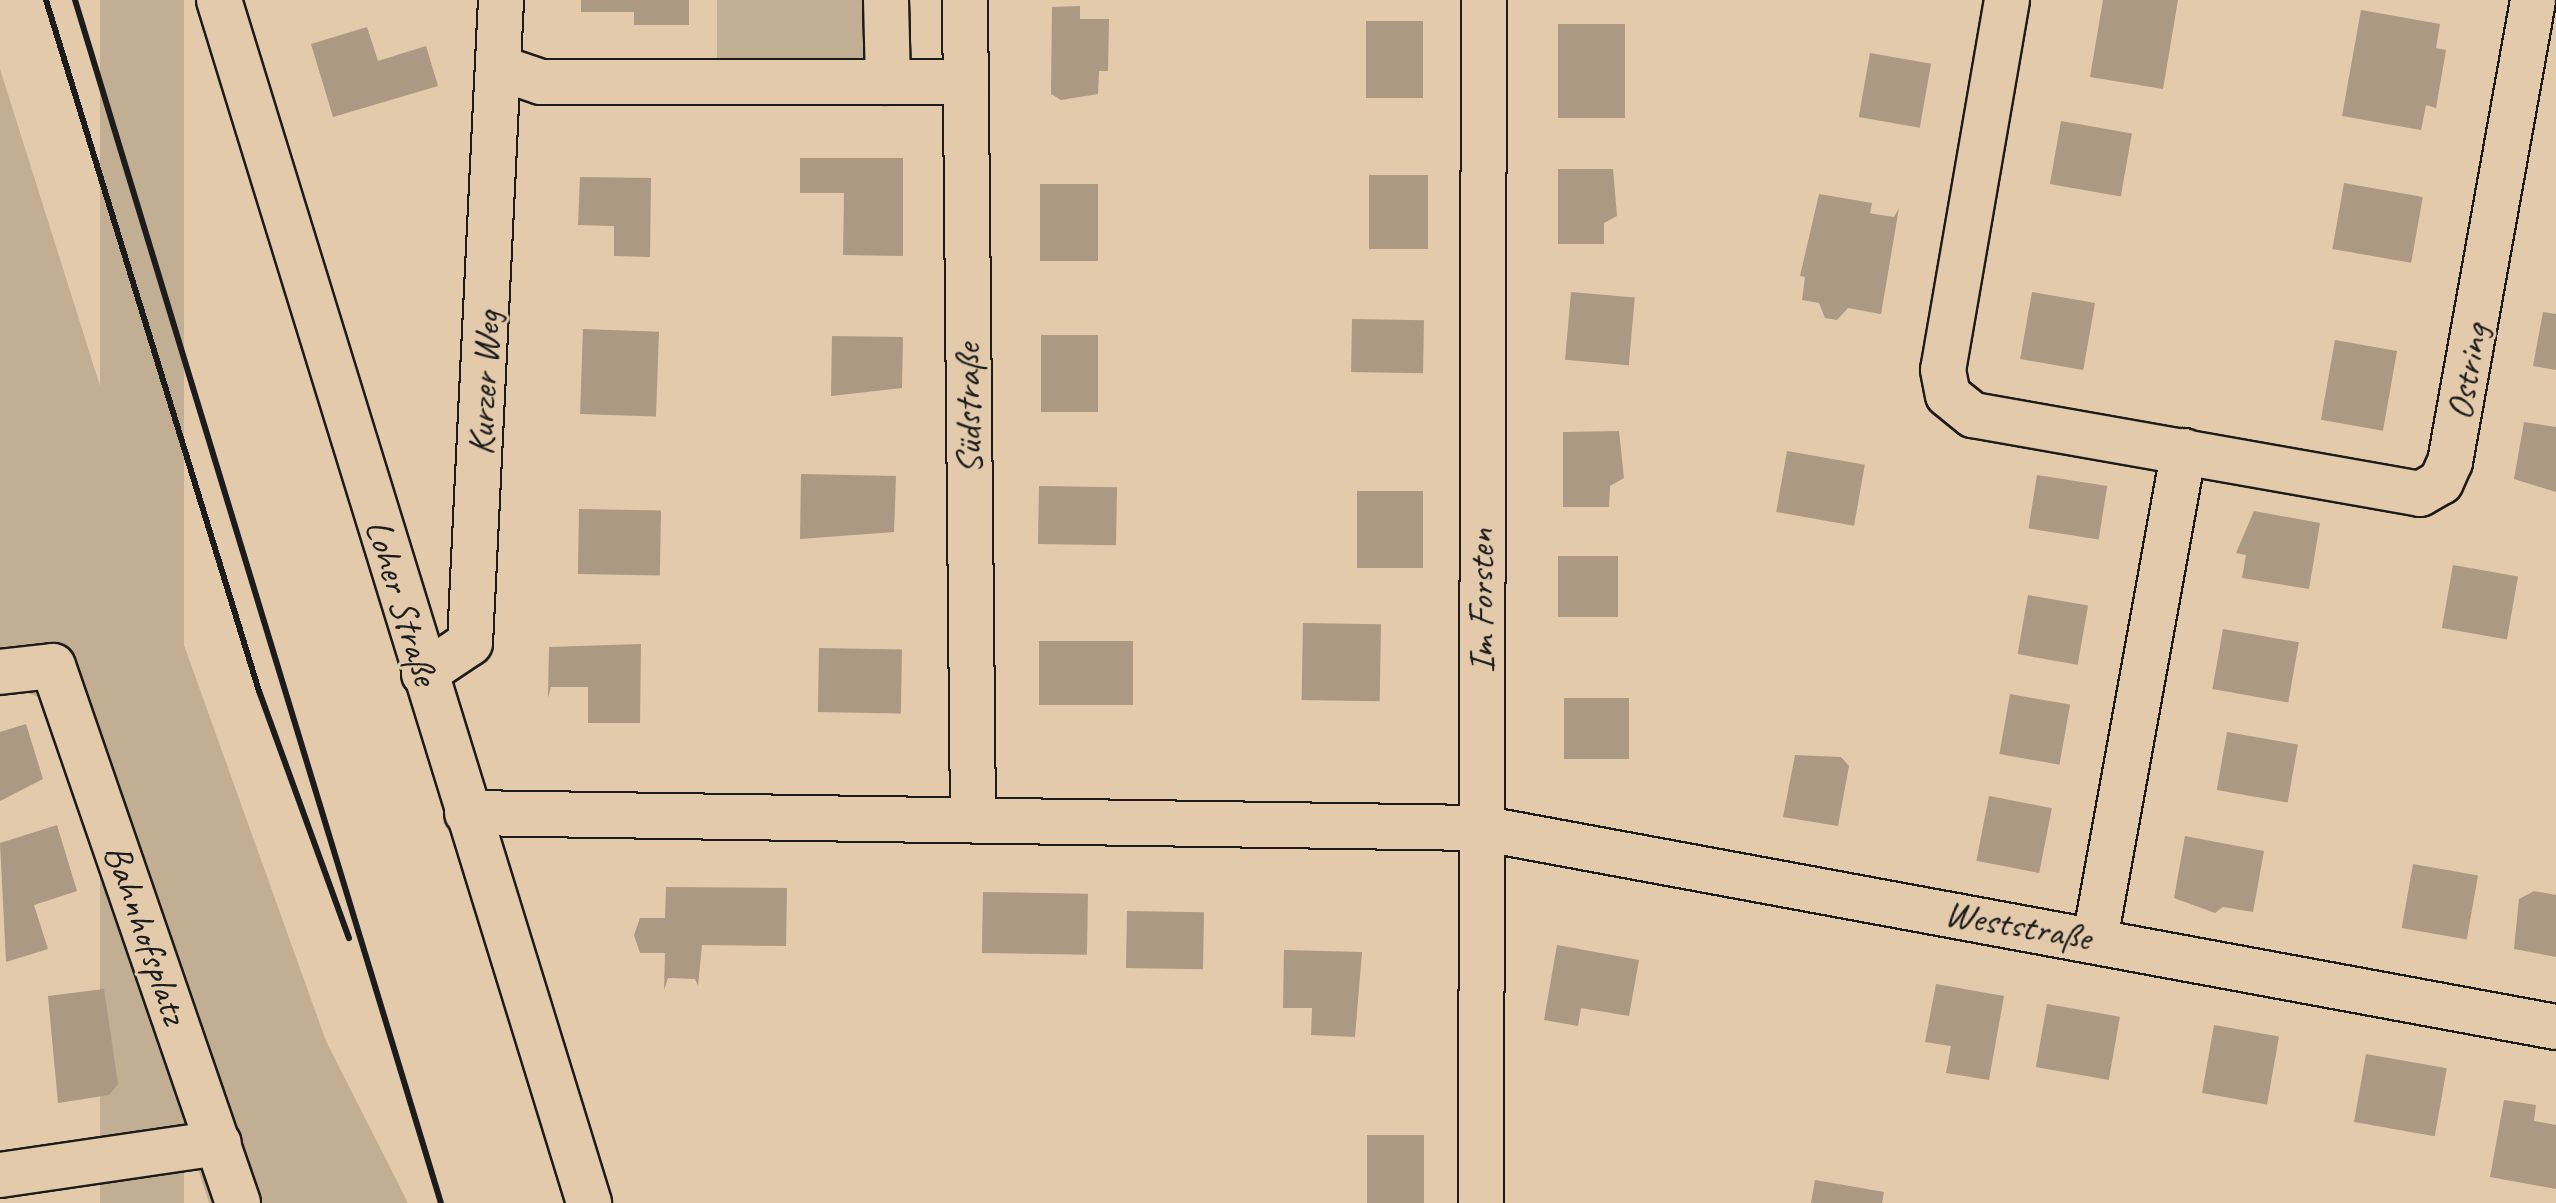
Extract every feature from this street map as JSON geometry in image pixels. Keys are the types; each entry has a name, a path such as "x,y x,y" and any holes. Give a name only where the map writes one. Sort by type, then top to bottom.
{"street":[{"name":"Loher Straße","path":"219,0 589,1203"},
{"name":"Kurzer Weg","path":"424,674 470,643 501,0"},
{"path":"886,0 888,82"},
{"name":"Südstraße","path":"965,0 973,819"},
{"name":"Im Forsten","path":"1481,1203 1484,0"},
{"name":"Ostring","path":"2007,0 1943,370 1948,395 1973,415 2420,494 2441,482 2450,462 2533,0"},
{"path":"500,68 541,82 964,82"},
{"path":"2095,939 2184,451"},
{"name":"Bahnhofsplatz","path":"0,672 53,666 238,1203"},
{"path":"467,813 1480,828"},
{"name":"Weststraße","path":"1480,828 2095,939 2556,1027"},
{"path":"0,1175 219,1143"}],"shaded area":[{"path":"100,0 184,0 184,1203 100,1203"},
{"path":"717,0 864,0 864,62 717,62"},
{"path":"0,69 166,595 326,1041 408,1203 209,1203 47,700 0,683"}],"building":[{"path":"581,0 689,0 689,25 634,25 634,12 581,12"},
{"path":"2103,0 2178,0 2163,89 2090,77"},
{"path":"1080,6 1080,19 1109,19 1108,71 1099,71 1098,94 1061,100 1051,94 1052,7"},
{"path":"2361,10 2440,24 2436,48 2446,50 2436,108 2426,105 2421,130 2342,116"},
{"path":"1366,21 1423,21 1423,98 1366,98"},
{"path":"1558,24 1625,24 1625,118 1558,118"},
{"path":"367,27 378,61 426,46 438,86 333,117 311,44"},
{"path":"1870,53 1931,64 1920,128 1859,117"},
{"path":"2061,121 2132,134 2121,197 2050,184"},
{"path":"800,158 903,158 903,256 843,255 844,193 800,193"},
{"path":"1558,169 1613,169 1617,216 1604,223 1604,244 1558,244"},
{"path":"1369,175 1428,175 1428,249 1369,249"},
{"path":"580,177 651,178 650,257 614,256 614,226 578,225"},
{"path":"2344,183 2423,197 2411,263 2332,249"},
{"path":"1040,184 1098,184 1098,261 1040,261"},
{"path":"1819,194 1872,203 1870,213 1874,214 1894,217 1899,208 1881,314 1848,308 1837,320 1825,318 1819,303 1802,300 1805,277 1800,276"},
{"path":"1571,292 1635,298 1629,365 1565,360"},
{"path":"2032,292 2095,303 2083,370 2020,359"},
{"path":"2543,312 2556,314 2556,370 2533,366"},
{"path":"1352,319 1424,320 1423,373 1351,372"},
{"path":"583,329 659,332 656,417 580,414"},
{"path":"1041,335 1098,335 1098,412 1041,412"},
{"path":"832,336 903,337 902,388 831,396"},
{"path":"2335,340 2397,351 2383,431 2321,420"},
{"path":"2524,422 2556,427 2556,492 2514,479"},
{"path":"1619,431 1624,478 1610,486 1609,507 1563,507 1563,432"},
{"path":"1787,451 1865,465 1854,526 1776,512"},
{"path":"801,474 896,476 894,532 800,539"},
{"path":"2037,475 2107,486 2099,539 2029,528"},
{"path":"1039,486 1117,487 1116,545 1038,544"},
{"path":"1357,491 1423,491 1423,568 1357,568"},
{"path":"579,509 661,510 660,575 578,574"},
{"path":"2254,511 2320,523 2309,589 2242,578 2246,555 2236,553"},
{"path":"1558,556 1618,556 1618,617 1558,617"},
{"path":"2453,565 2518,576 2507,639 2442,628"},
{"path":"2028,595 2088,606 2078,665 2018,654"},
{"path":"1303,623 1381,624 1380,701 1302,700"},
{"path":"2223,629 2299,642 2288,702 2212,689"},
{"path":"1039,641 1133,641 1133,705 1039,705"},
{"path":"641,644 640,723 588,723 588,687 551,687 548,698 549,647"},
{"path":"819,648 902,649 901,713 818,712"},
{"path":"2010,694 2070,705 2059,765 1999,754"},
{"path":"1564,698 1629,698 1629,759 1564,759"},
{"path":"26,724 43,779 0,801 0,732"},
{"path":"2227,732 2298,745 2288,803 2217,790"},
{"path":"1795,755 1841,757 1849,766 1838,826 1783,817"},
{"path":"1989,796 2052,808 2039,873 1976,861"},
{"path":"57,825 77,891 34,905 48,949 6,962 0,843"},
{"path":"2185,836 2264,851 2253,912 2223,907 2215,913 2174,898"},
{"path":"2413,864 2478,875 2467,939 2402,928"},
{"path":"666,887 787,888 786,946 702,945 698,986 695,979 668,978 664,990 665,953 640,953 634,935 640,918 665,918"},
{"path":"2534,891 2556,895 2556,957 2514,949 2519,899"},
{"path":"983,892 1088,894 1087,955 982,953"},
{"path":"1127,911 1204,912 1203,969 1126,968"},
{"path":"1557,945 1639,960 1629,1016 1581,1008 1578,1026 1544,1020"},
{"path":"1284,950 1362,952 1355,1037 1311,1035 1312,1008 1283,1008"},
{"path":"1936,984 2004,996 1989,1080 1946,1073 1951,1046 1925,1042"},
{"path":"104,989 118,1084 109,1095 58,1103 48,996"},
{"path":"2047,1004 2120,1017 2109,1080 2036,1067"},
{"path":"2214,1025 2279,1036 2267,1104 2202,1093"},
{"path":"2366,1054 2447,1068 2435,1136 2354,1122"},
{"path":"2504,1100 2536,1105 2534,1121 2556,1125 2556,1189 2490,1177"},
{"path":"1367,1135 1424,1135 1424,1203 1367,1203"},
{"path":"1815,1180 1884,1192 1882,1203 1811,1203"}],"railway":[{"path":"46,0 259,691 349,938"},
{"path":"75,0 441,1203"}]}
